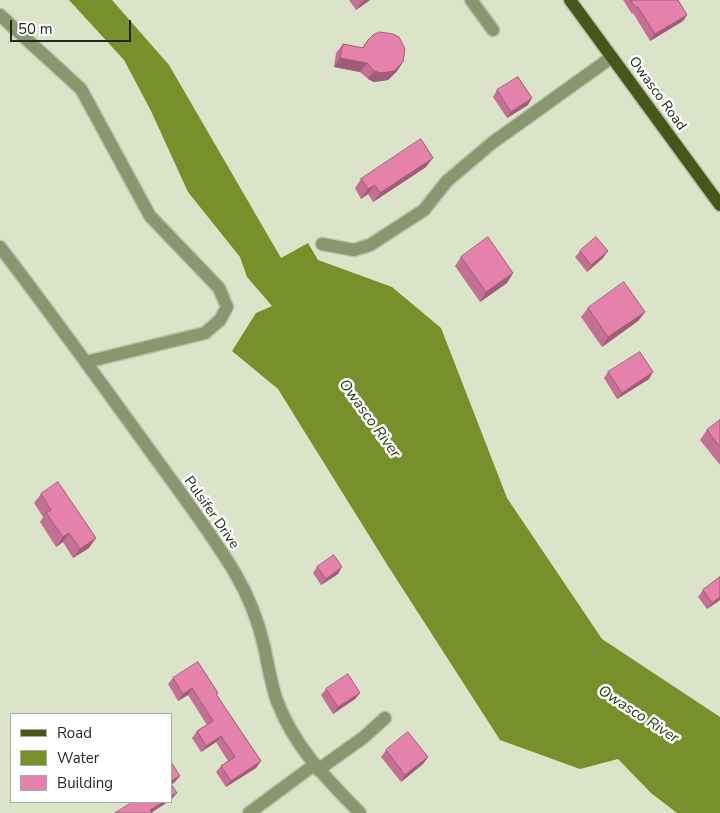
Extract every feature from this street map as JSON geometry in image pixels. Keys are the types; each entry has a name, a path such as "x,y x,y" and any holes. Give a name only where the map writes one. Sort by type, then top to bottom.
{"main road":[{"name":"Owasco Road","path":"570,0 720,205"}],"street":[{"path":"471,0 493,30"},
{"path":"0,15 81,89 150,216 219,288 226,307 220,320 205,333 86,362"},
{"path":"322,244 354,250 370,245 424,210 447,181 492,143 612,57"},
{"name":"Pulsifer Drive","path":"0,247 86,362 234,572 257,620 278,702 294,738 316,768 360,813"},
{"path":"249,813 364,737 385,718"}],"water":[{"name":"Owasco River","path":"69,0 112,0 169,65 281,258 308,243 318,260 392,287 441,328 507,498 602,639 720,717 720,813 677,813 651,793 618,759 580,769 500,740 388,566 278,389 232,351 256,313 272,306 247,277 240,257 188,192 151,111 124,60"}],"building":[{"path":"631,0 678,0 687,15 655,34 638,7 636,8"},
{"path":"380,32 399,37 405,49 403,62 394,71 381,73 374,71 367,63 340,58 343,44 363,48 373,35"},
{"path":"518,77 532,98 511,112 497,90"},
{"path":"421,139 433,158 380,193 375,185 368,189 361,179"},
{"path":"488,237 513,273 486,292 461,257"},
{"path":"596,237 608,251 591,265 580,251"},
{"path":"624,282 645,312 608,337 588,308"},
{"path":"640,352 653,372 622,393 608,372"},
{"path":"720,420 720,447 707,430"},
{"path":"58,482 96,538 80,549 69,533 63,537 46,513 51,510 41,494"},
{"path":"334,555 342,567 326,579 317,567"},
{"path":"720,577 720,597 712,603 703,590"},
{"path":"198,662 218,693 216,694 261,761 231,781 221,766 235,757 221,736 206,746 197,731 213,721 192,688 183,694 173,678"},
{"path":"348,674 360,693 338,707 326,689"},
{"path":"408,732 428,757 405,775 386,750"},
{"path":"172,764 180,776 172,780"},
{"path":"172,786 177,793 172,796"},
{"path":"131,803 161,803 150,810 152,813 115,813"}]}
